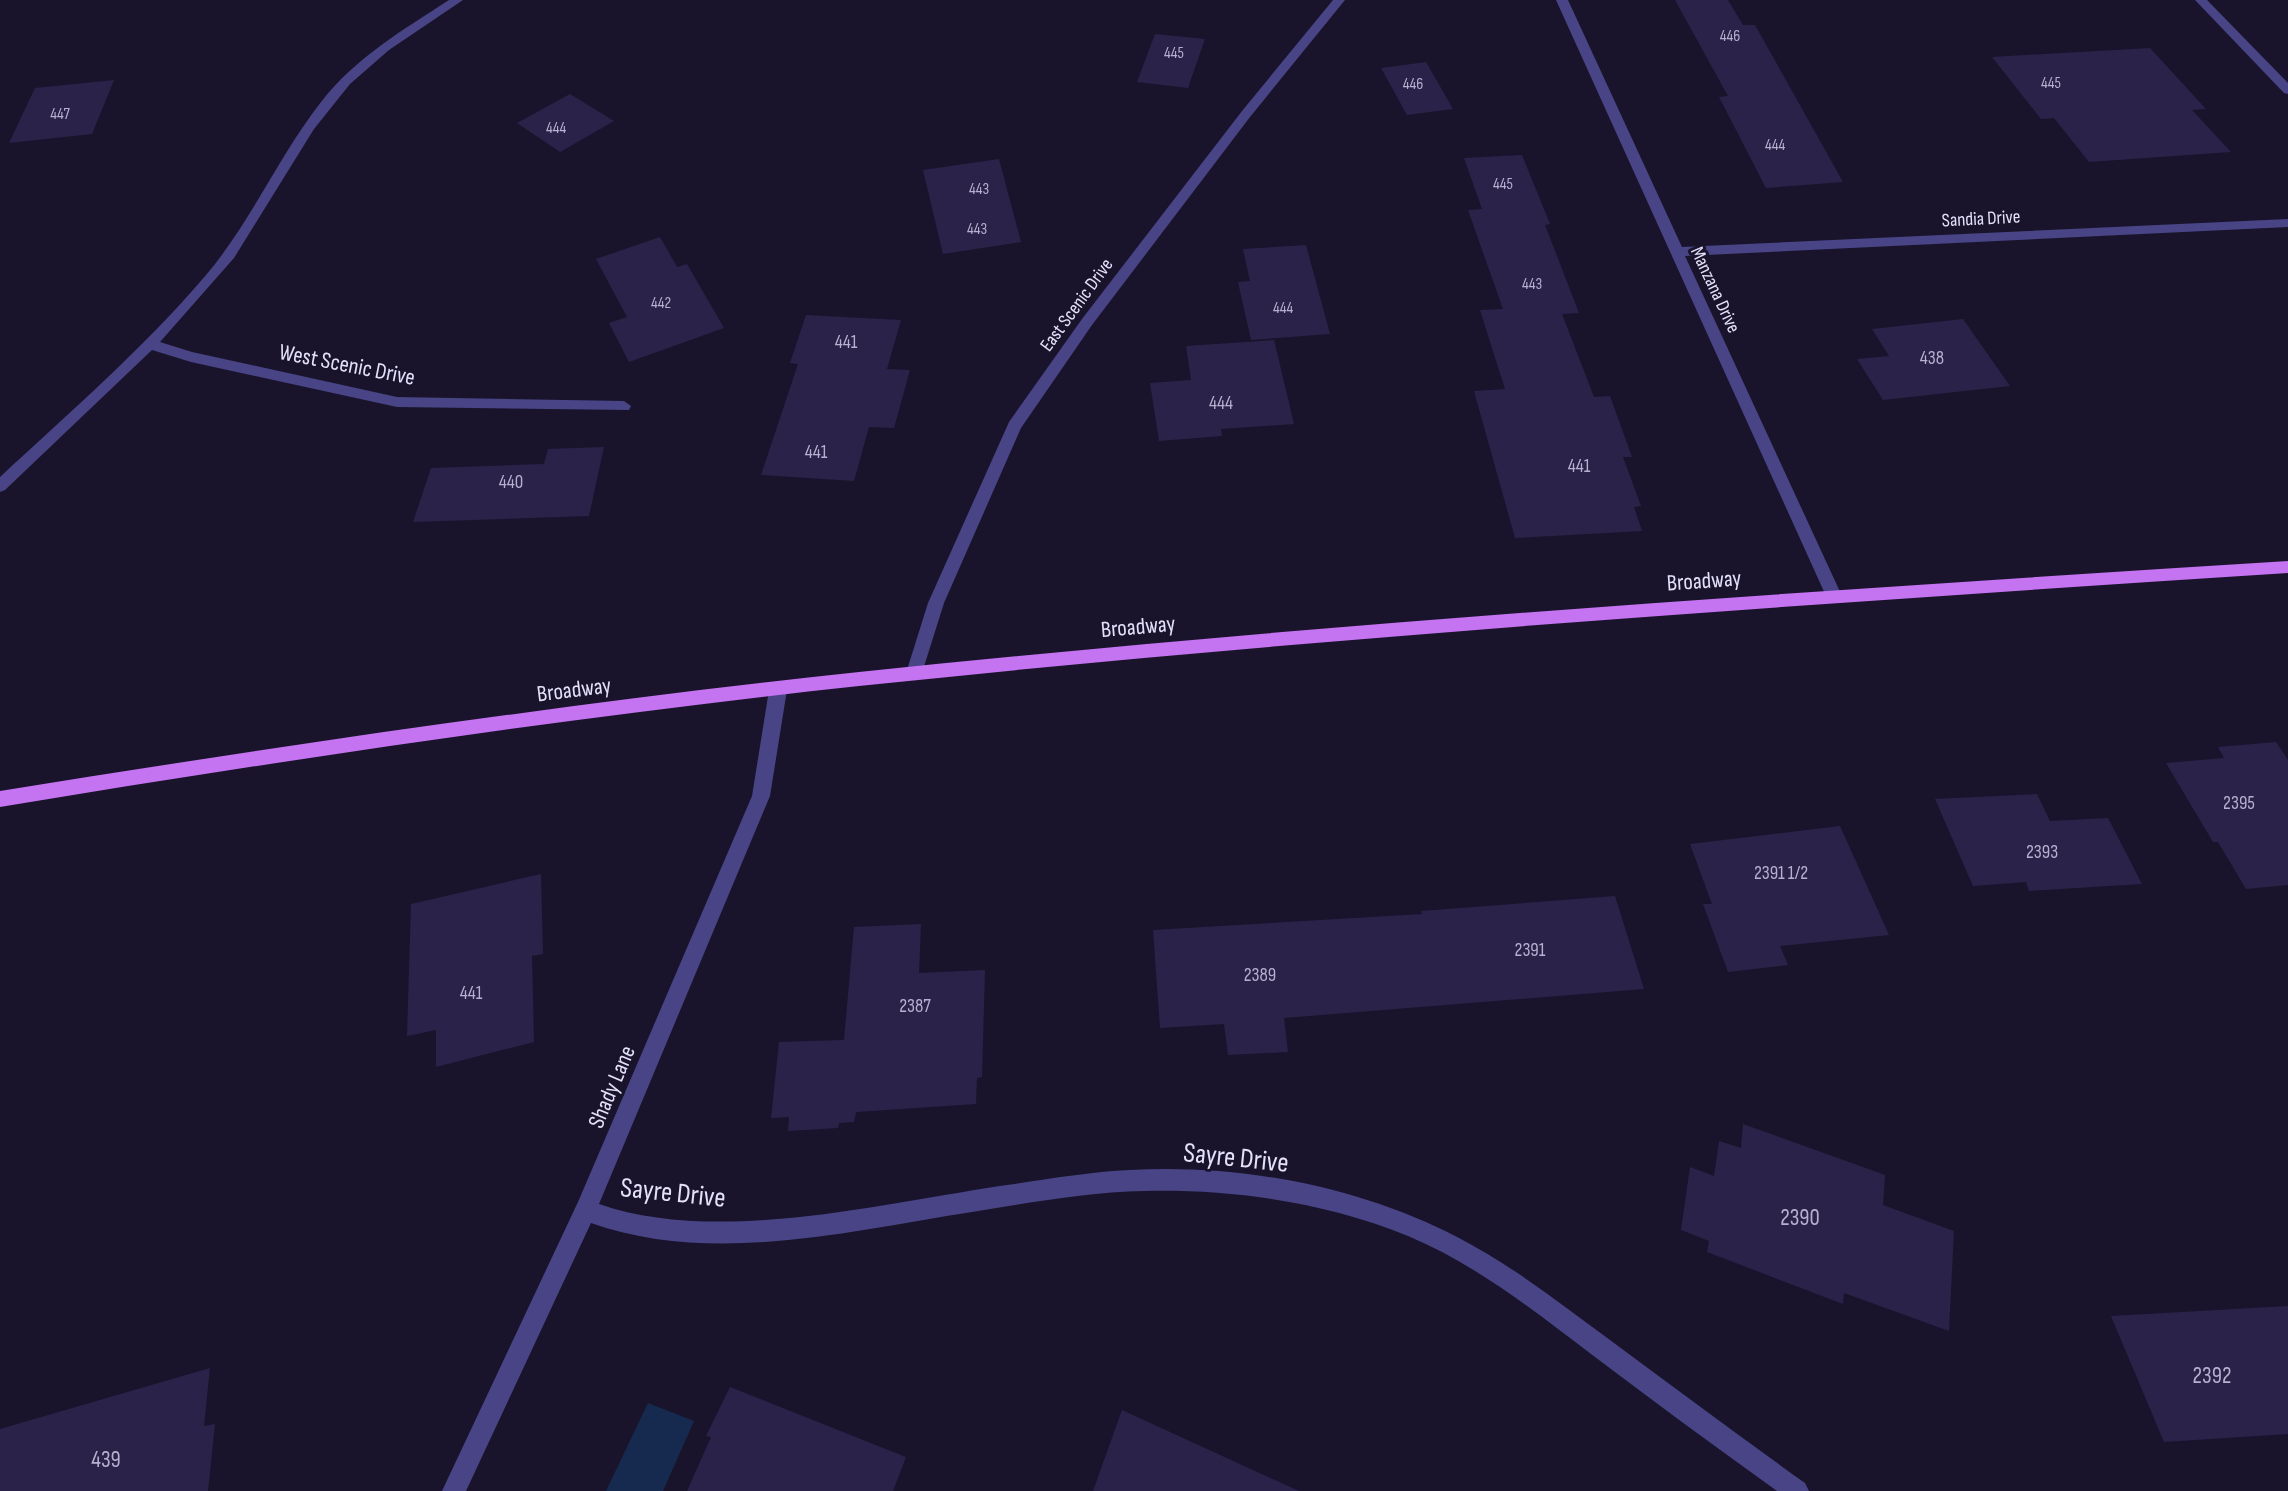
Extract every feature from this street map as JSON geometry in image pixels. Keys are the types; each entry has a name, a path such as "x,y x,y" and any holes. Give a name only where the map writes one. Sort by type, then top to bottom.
{"main road":[{"name":"Broadway","path":"0,799 430,733 914,673 1487,621 2288,568"}],"street":[{"path":"0,486 150,344 213,275 318,114 346,81 390,44 457,0"},
{"name":"East Scenic Drive","path":"914,673 936,603 1014,426 1087,321 1246,114 1339,0"},
{"name":"Manzana Drive","path":"1562,0 1834,596"},
{"path":"2202,0 2288,90"},
{"name":"Sandia Drive","path":"1677,253 2288,223"},
{"name":"West Scenic Drive","path":"150,344 191,357 397,402 624,406"},
{"name":"Shady Lane","path":"454,1491 586,1210 761,796 778,690"},
{"name":"Sayre Drive","path":"586,1210 630,1224 680,1230 734,1230 787,1227 1070,1187 1144,1180 1210,1183 1299,1194 1382,1215 1449,1244 1505,1277 1797,1491"}],"water":[{"path":"648,1403 694,1421 663,1491 606,1491"}],"building":[{"path":"1675,0 1728,0 1743,25 1755,25 1843,182 1766,188 1719,97 1728,96"},
{"path":"1155,34 1205,39 1188,88 1137,82"},
{"path":"2150,48 2206,109 2192,110 2231,152 2089,162 2054,118 2041,119 1992,57"},
{"path":"1426,62 1453,109 1407,115 1381,68"},
{"path":"114,80 92,134 9,143 35,88"},
{"path":"570,94 614,121 560,152 517,123"},
{"path":"1522,155 1550,224 1545,225 1579,313 1562,314 1594,397 1610,396 1632,457 1623,457 1641,506 1634,507 1642,531 1515,538 1474,391 1505,389 1480,310 1503,309 1468,210 1482,209 1464,158"},
{"path":"999,159 1021,242 943,254 923,170"},
{"path":"660,237 677,267 687,264 724,328 629,362 609,323 627,317 596,259"},
{"path":"1306,245 1330,334 1251,340 1238,282 1250,281 1243,249"},
{"path":"806,315 901,320 887,369 910,370 894,428 869,427 854,481 761,475 798,364 790,363"},
{"path":"1963,319 2010,386 1883,400 1857,359 1889,356 1872,329"},
{"path":"1274,340 1294,424 1221,429 1222,436 1159,441 1150,383 1191,380 1186,346"},
{"path":"604,447 589,516 413,522 431,468 544,464 548,449"},
{"path":"2276,742 2288,760 2288,885 2246,889 2218,842 2213,842 2166,763 2224,758 2218,747"},
{"path":"2037,794 2050,821 2108,818 2142,884 2029,891 2026,882 1973,886 1935,799"},
{"path":"1840,826 1889,935 1780,946 1788,965 1728,972 1703,904 1712,904 1690,844"},
{"path":"541,874 543,954 532,956 534,1042 436,1067 436,1030 407,1036 411,904"},
{"path":"1615,896 1644,989 1284,1018 1288,1052 1228,1055 1224,1024 1160,1028 1153,930 1422,914 1421,911"},
{"path":"921,924 919,973 985,970 982,1077 977,1078 976,1104 856,1112 854,1122 839,1123 838,1128 788,1131 789,1117 771,1118 779,1042 844,1040 854,927"},
{"path":"1743,1124 1885,1175 1883,1205 1954,1231 1949,1331 1844,1293 1843,1304 1707,1252 1709,1241 1681,1230 1690,1167 1714,1176 1719,1141 1741,1148"},
{"path":"2288,1306 2288,1434 2164,1442 2111,1316"},
{"path":"210,1368 204,1426 215,1424 208,1491 0,1491 0,1429"},
{"path":"730,1387 906,1457 893,1491 687,1491 711,1437 706,1436"},
{"path":"1122,1410 1299,1491 1093,1491"}]}
